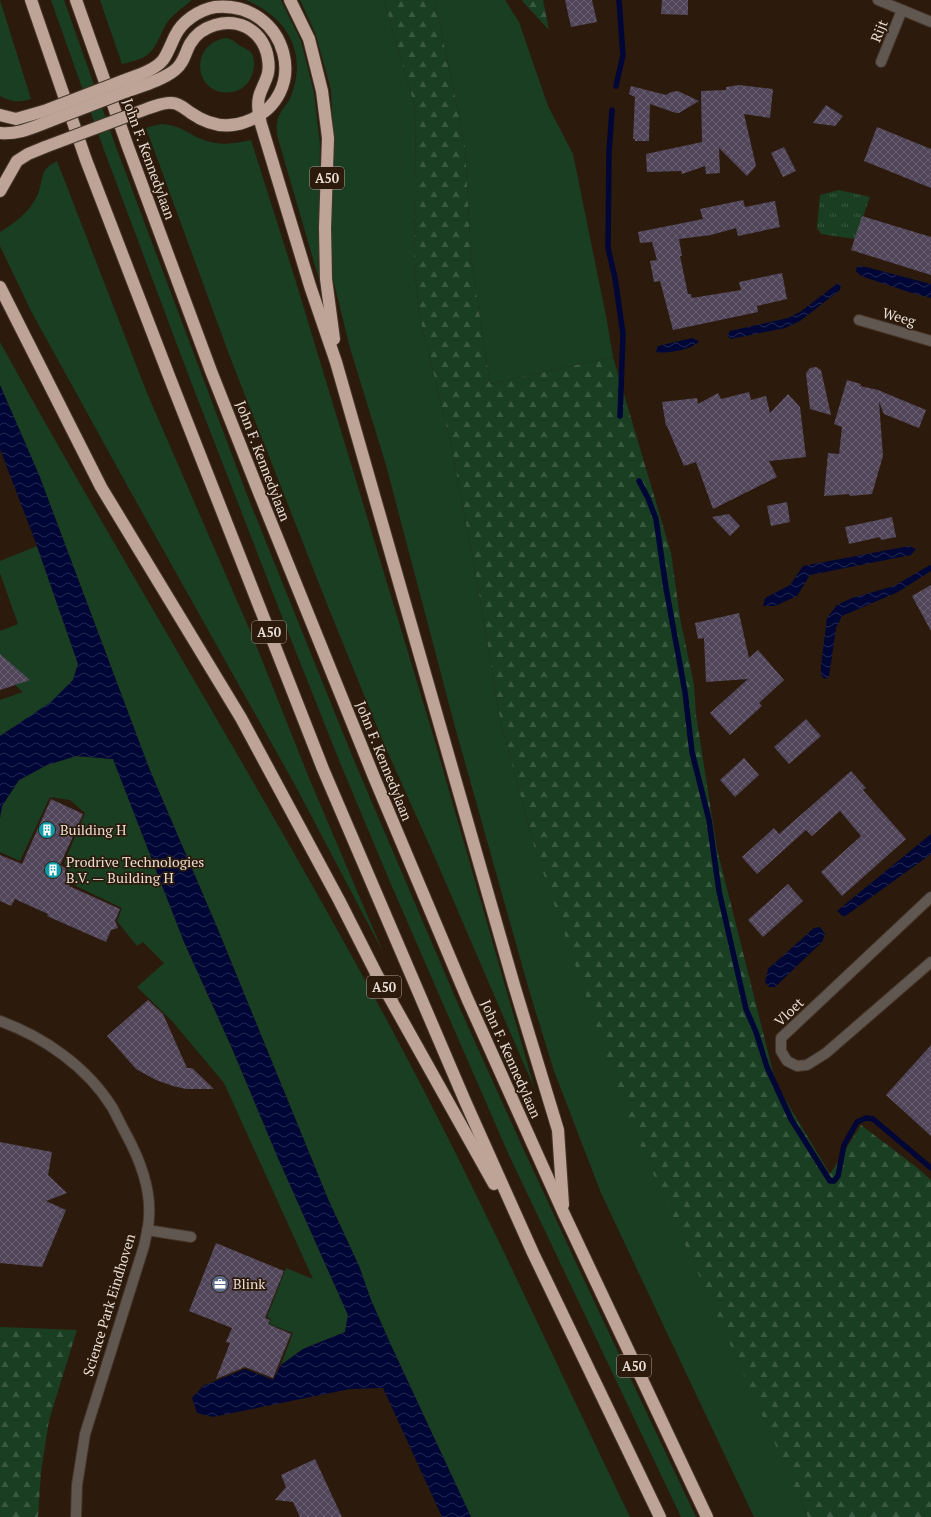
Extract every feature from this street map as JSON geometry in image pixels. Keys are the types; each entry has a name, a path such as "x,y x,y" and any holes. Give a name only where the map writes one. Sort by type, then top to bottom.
{"highway":[{"name":"A50","path":"32,0 86,160 168,376 323,770 462,1094 533,1253 660,1517"},
{"name":"John F. Kennedylaan","path":"76,0 211,370 374,777 467,998 564,1214 707,1517"},
{"name":"A50","path":"290,0 309,39 322,91 328,138 325,228 326,279 336,362"},
{"path":"0,191 17,161 28,154 164,103 173,102 180,105 207,122 225,125 246,122 259,115 274,102 284,82 286,71 285,55 281,42 272,27 261,17 248,10 235,6 213,3 190,18 175,35 169,50 162,60 157,66 138,81"},
{"path":"0,133 15,133 35,120 138,81 163,77 175,70 181,64 194,38 202,31 221,23 234,23 246,27 258,35 264,46 268,69 267,80 260,96 259,115"},
{"path":"0,115 16,119 35,120"},
{"name":"A50","path":"259,115 310,286 336,362 516,992 558,1130 564,1214"},
{"name":"A50","path":"0,287 101,487 241,718 335,893 377,975 533,1253"}],"street":[{"name":"Rijt","path":"878,0 931,22"},
{"name":"Rijt","path":"881,62 902,10"},
{"name":"Weeg","path":"859,320 931,340"},
{"name":"Vloet","path":"931,897 781,1038 781,1052 788,1061 797,1066 807,1065 826,1053 931,962"},
{"name":"Science Park Eindhoven","path":"0,1021 12,1025 46,1043 88,1076 111,1106 140,1162 146,1186 149,1215 144,1246 84,1434 77,1485 76,1517"},
{"path":"147,1230 191,1238"}],"green space":[{"path":"0,0 31,99 15,101 8,100 0,96"},
{"path":"51,0 64,0 116,147 247,495 353,758 461,1011 522,1146 696,1517 681,1517 508,1153 390,882 286,627 188,374 104,150"},
{"path":"100,0 191,1 169,20 155,46 146,56 122,64"},
{"path":"246,0 281,0 301,41 314,93 320,144 320,283 277,135 277,123 279,116 290,99 296,80 297,65 295,51 283,26 273,16"},
{"path":"300,0 384,0 416,111 414,263 419,314 451,444 477,581 500,719 534,846 759,1406 808,1517 754,1517 601,1193 554,1071 529,990 455,727 386,465 350,348 333,279 331,228 334,146 331,90 316,35"},
{"path":"384,0 435,0 465,146 471,257 490,384 613,357 671,553 680,618 694,685 696,715 717,849 776,1084 830,1174 861,1125 931,1180 931,1517 808,1517 629,1120 534,846 500,719 477,581 451,444 419,314 414,263 416,111"},
{"path":"435,0 505,0 519,22 548,106 573,154 613,357 490,384 471,257 465,146"},
{"path":"522,0 543,0 549,30 524,3"},
{"path":"226,38 250,51 254,64 252,75 246,85 237,91 220,92 210,87 204,79 200,70 201,59 205,50 214,42"},
{"path":"160,124 178,127 201,139 214,143 238,143 251,140 296,282 433,735 535,1090 436,860 384,744 230,357 146,128"},
{"path":"57,161 147,393 254,640 309,778 383,952 295,785 31,311 0,246 0,232 25,213 39,192 44,173"},
{"path":"839,190 870,197 855,239 821,234 817,228 820,195"},
{"path":"0,342 99,517 301,865 398,1041 488,1218 630,1517 471,1517 371,1300 359,1266 328,1199 219,932 149,768 39,475 0,385"},
{"path":"37,546 78,664 73,680 51,703 0,736 0,700 23,692 0,672 0,631 18,624 0,573 0,561"},
{"path":"76,756 113,759 184,942 348,1315 345,1332 303,1349 281,1365 293,1333 269,1324 271,1319 267,1317 286,1268 313,1279 224,1083 172,1021 137,987 164,963 143,942 137,946 117,921 122,908 76,886 64,863 85,813 70,800 50,797 20,861 0,852 0,818 2,806 19,780 47,765"},
{"path":"0,1327 77,1330 49,1420 41,1472 38,1517 0,1517"}],"water":[{"path":"862,266 931,284 931,298 861,276 856,271 857,267"},
{"path":"838,283 841,285 840,290 800,321 785,328 731,339 727,336 730,331 788,318 800,312"},
{"path":"692,338 699,341 691,347 672,352 656,352 658,346"},
{"path":"0,385 39,475 149,768 219,932 328,1199 359,1266 371,1300 390,1343 471,1517 442,1517 383,1388 350,1389 213,1417 197,1413 192,1398 203,1386 245,1369 273,1380 281,1365 303,1349 345,1332 348,1315 184,942 113,759 76,756 47,765 19,780 2,806 0,818 0,736 51,702 73,680 78,664 37,546 0,449"},
{"path":"909,546 916,549 911,555 810,575 797,596 775,606 763,606 765,598 790,585 803,566"},
{"path":"930,565 931,571 898,592 842,616 836,628 829,677 824,679 821,674 821,666 827,618 837,605 852,598 894,586"},
{"path":"931,834 931,854 844,917 837,911"},
{"path":"820,927 825,934 822,942 775,987 769,987 765,982 768,969 814,928"}],"building":[{"path":"565,0 592,0 597,22 571,27"},
{"path":"662,0 688,0 688,15 661,14"},
{"path":"739,85 773,89 770,118 744,114 756,166 747,176 719,148 720,173 706,174 705,166 682,174 681,171 647,172 646,154 702,142 701,91 726,90 726,87"},
{"path":"631,86 666,95 671,92 678,91 699,101 679,113 650,104 649,141 635,141 635,139 633,139 635,97 629,94"},
{"path":"826,105 843,116 835,126 813,123"},
{"path":"877,127 931,149 931,188 864,161"},
{"path":"784,147 796,171 783,177 771,153"},
{"path":"743,200 745,207 775,201 780,227 738,236 736,228 711,235 679,239 682,256 680,256 688,294 691,294 692,298 741,290 739,282 782,273 787,299 757,306 758,312 673,330 660,281 654,282 650,261 657,260 652,242 640,243 638,232 703,219 700,209"},
{"path":"862,216 931,237 931,275 851,250"},
{"path":"816,367 821,370 831,415 810,409 806,373 810,368"},
{"path":"847,380 861,384 860,386 878,390 926,410 919,428 884,414 879,402 883,456 872,494 824,496 828,453 839,454 842,427 834,424"},
{"path":"749,392 751,400 766,396 770,413 788,394 800,407 806,457 769,461 777,477 713,509 696,462 684,466 666,426 662,402 697,398 698,404 718,393 721,399"},
{"path":"787,502 790,522 771,526 767,506"},
{"path":"729,514 740,526 730,536 712,517"},
{"path":"892,517 896,537 881,540 880,537 849,544 845,527"},
{"path":"931,585 931,631 912,596"},
{"path":"739,613 749,658 758,650 784,680 759,703 762,706 730,735 710,713 748,679 706,682 704,638 698,639 695,623"},
{"path":"0,654 30,680 0,690"},
{"path":"806,719 821,736 789,764 774,747"},
{"path":"744,758 759,775 735,797 720,780"},
{"path":"851,771 866,788 863,790 906,839 842,896 821,872 861,836 840,811 812,836 806,830 757,874 742,857 774,828 779,834"},
{"name":"Prodrive Technologies B.V. — Building H","path":"51,799 83,814 60,865 66,868 65,872 69,874 67,878 71,880 69,886 120,909 115,921 118,928 111,930 106,942 47,916 48,914 15,899 11,906 0,901 0,855 22,864"},
{"path":"788,884 803,901 763,937 748,920"},
{"path":"148,1000 163,1014 187,1068 192,1068 214,1089 186,1089 156,1080 136,1069 107,1036"},
{"path":"931,1045 931,1136 886,1095"},
{"path":"0,1142 52,1152 48,1175 67,1193 46,1201 66,1210 42,1267 0,1263"},
{"path":"216,1243 284,1271 265,1318 270,1320 268,1324 291,1334 273,1378 245,1367 216,1379 230,1343 226,1342 232,1328 189,1311"},
{"path":"315,1459 342,1517 300,1517 293,1502 275,1500 286,1487 281,1475"}],"waterway":[{"path":"616,86 623,55 619,0"},
{"path":"612,110 609,153 608,248 615,278 623,334 620,416"},
{"path":"639,481 648,498 656,519 666,588 685,692 692,752 709,820 719,891 746,1009 756,1032 767,1067 791,1119 830,1181 834,1181 838,1176 844,1145 857,1122 866,1118 873,1119 931,1168"}],"place":[{"name":"Building H","path":"47,830"},
{"name":"Prodrive Technologies B.V. — Building H","path":"53,870"},
{"name":"Blink","path":"220,1284"}]}
